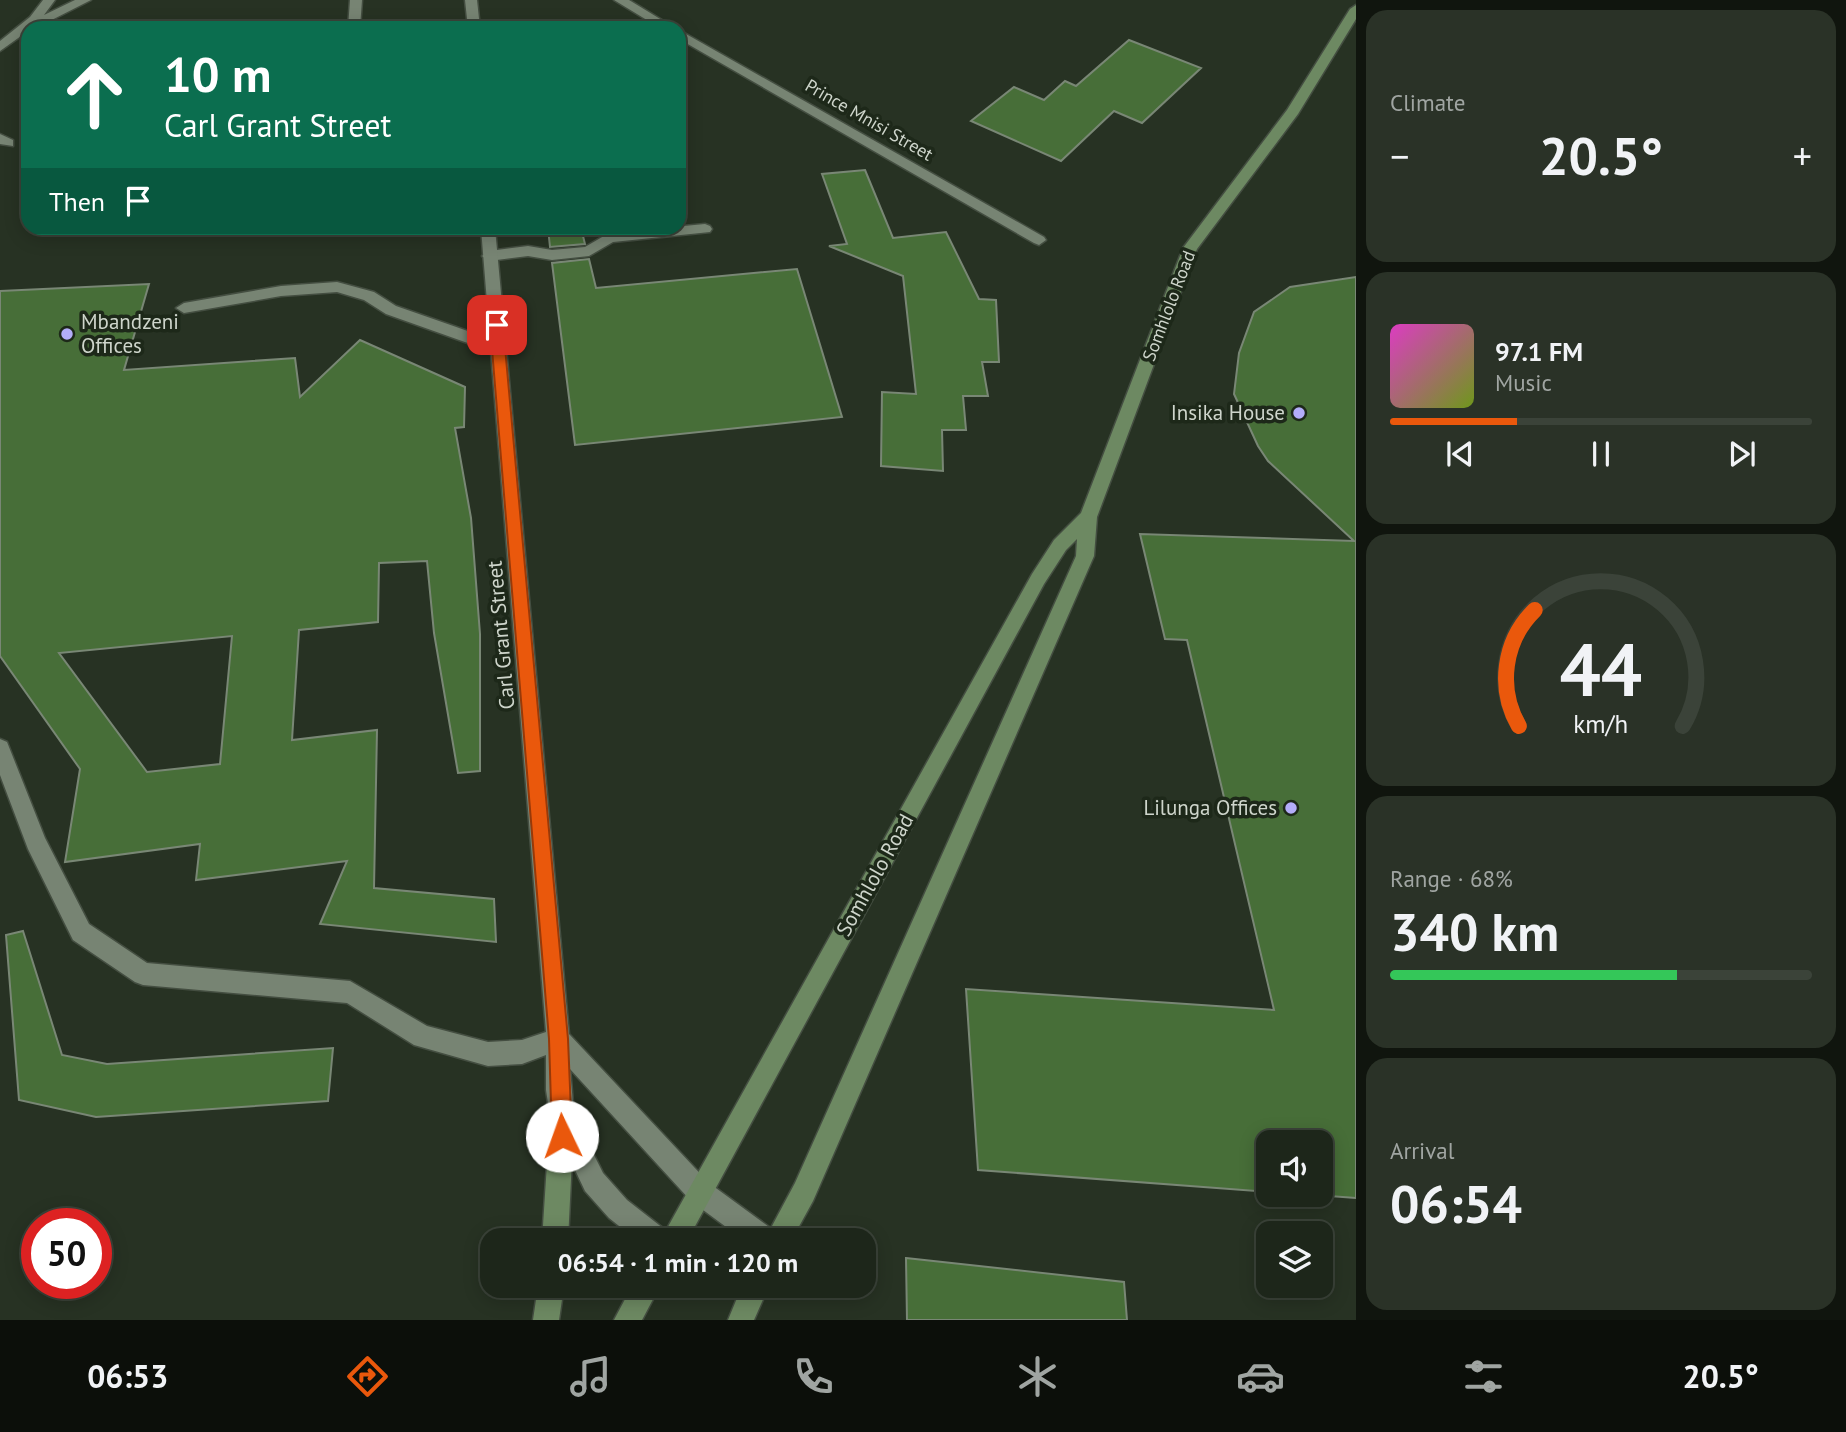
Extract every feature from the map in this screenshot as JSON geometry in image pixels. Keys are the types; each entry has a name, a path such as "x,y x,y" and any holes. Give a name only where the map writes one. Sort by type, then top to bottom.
{"main road":[{"name":"Somhlolo Road","path":"784,1228 804,1192 1081,566 1085,556 1088,517 1190,248 1293,111 1356,9"},
{"name":"Somhlolo Road","path":"680,1228 1038,579 1060,545 1088,517"},
{"path":"556,1228 562,1117"},
{"path":"546,1320 549,1298"},
{"path":"627,1320 640,1298"},
{"path":"741,1320 751,1298"}],"street":[{"path":"30,21 49,0"},
{"path":"39,21 85,0"},
{"path":"354,21 356,0"},
{"path":"471,0 473,21"},
{"path":"620,0 657,21"},
{"path":"0,47 21,30"},
{"name":"Prince Mnisi Street","path":"686,38 1039,240"},
{"name":"Carl Grant Street","path":"488,235 558,1039 558,1090 562,1117 594,1182 618,1209 642,1228"},
{"path":"184,308 281,291 338,287 369,296 391,310 499,348"},
{"path":"0,748 36,842 80,932 143,974 350,992 422,1037 488,1054 522,1052 558,1039 700,1192 749,1228"}],"lane":[{"path":"686,231 705,229"},
{"path":"489,256 528,251 552,255 589,251 609,238 641,235"}],"building":[{"path":"1129,40 1201,68 1142,123 1114,111 1061,161 971,121 1014,87 1044,100 1065,81 1076,86"},
{"path":"865,170 893,238 946,232 979,299 996,300 999,362 982,362 988,396 963,396 966,430 942,430 943,471 881,466 882,392 916,394 903,276 829,246 847,244 822,174"},
{"path":"549,235 583,235 585,244 550,247"},
{"path":"589,259 596,288 797,269 842,417 575,445 552,263"},
{"path":"1356,277 1356,1198 1333,1196 1333,1130 1256,1130 1256,1191 978,1170 966,989 1274,1010 1187,640 1165,639 1140,534 1354,541 1268,461 1258,446 1234,394 1239,353 1254,312 1290,287"},
{"path":"149,284 124,370 295,358 300,397 360,340 465,387 464,427 455,428 471,518 480,634 480,771 458,773 434,633 427,561 379,563 378,622 299,630 292,740 377,730 374,888 494,899 496,942 320,924 347,861 196,880 200,844 65,862 80,769 0,656 0,291","holes":["232,636 220,764 147,772 59,653"]},
{"path":"23,931 62,1055 107,1064 333,1048 328,1101 96,1117 19,1100 6,935"},
{"path":"906,1258 1124,1282 1127,1320 907,1320"}],"place":[{"name":"Mbandzeni Offices","path":"67,334"},
{"name":"Insika House","path":"1299,413"},
{"name":"Lilunga Offices","path":"1291,808"}],"route":[{"path":"497,325 558,1039 558,1090 562,1136"}]}
